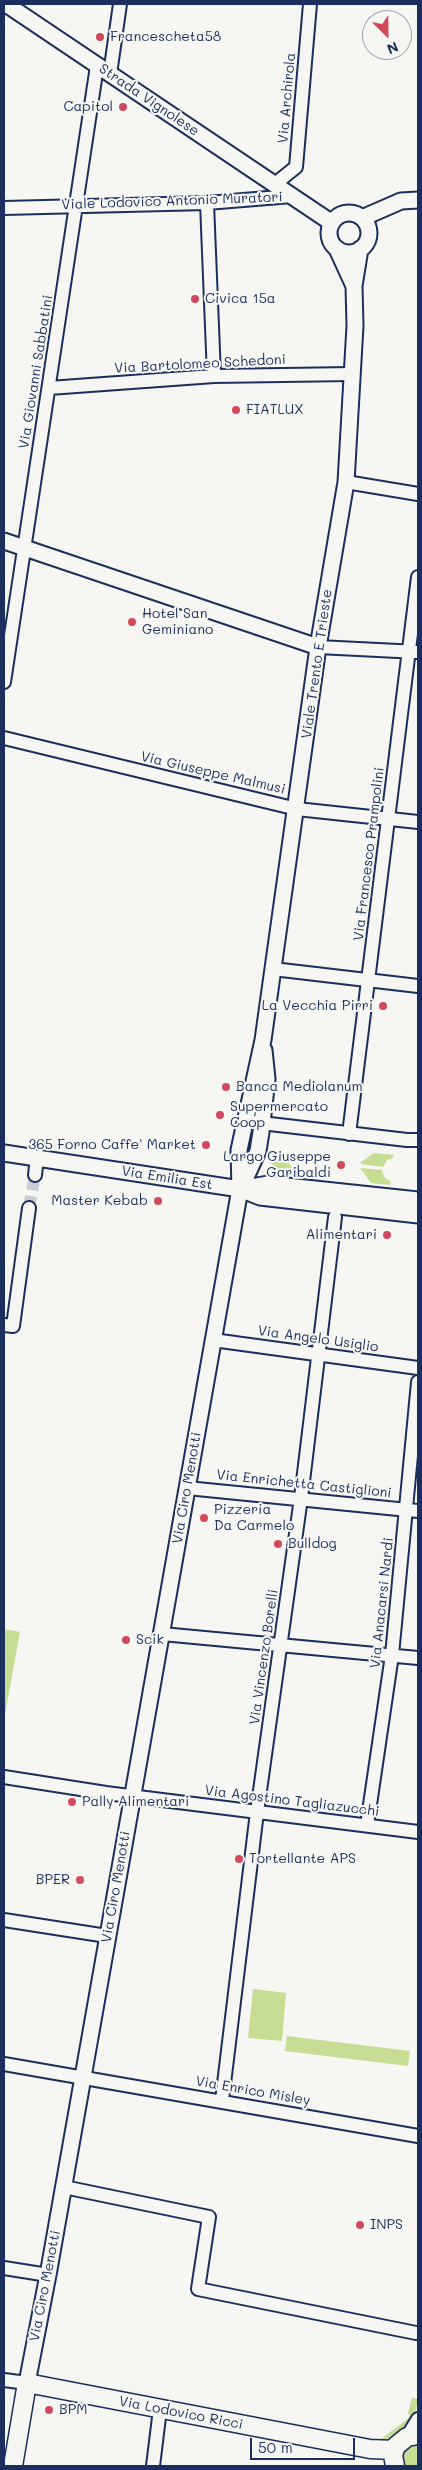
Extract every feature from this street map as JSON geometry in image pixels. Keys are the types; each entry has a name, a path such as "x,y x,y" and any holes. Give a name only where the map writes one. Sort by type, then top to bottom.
{"main road":[{"name":"Via Lodovico Ricci","path":"27,2383 370,2449 395,2458"},
{"name":"Via Ciro Menotti","path":"13,2466 27,2383"},
{"path":"395,2458 399,2442 413,2436"}],"street":[{"name":"Strada Vignolese","path":"6,4 292,196"},
{"name":"Via Giovanni Sabbatini","path":"4,682 77,206 103,70 120,4"},
{"name":"Via Archirola","path":"274,184 296,166 310,4"},
{"name":"Viale Lodovico Antonio Muratori","path":"4,208 207,203 292,196 332,223"},
{"path":"362,218 368,228 368,240 360,249 349,253 338,249 330,234 332,223 346,213 362,218 401,201 418,200"},
{"path":"207,203 214,376"},
{"name":"Viale Trento E Trieste","path":"338,249 354,286"},
{"name":"Viale Trento E Trieste","path":"240,1189 239,1150 263,1040 297,809 318,647 346,482 352,374 354,286 360,249"},
{"name":"Via Bartolomeo Schedoni","path":"49,388 214,376 352,374"},
{"path":"346,482 418,494"},
{"path":"4,541 318,647 414,652"},
{"name":"Via Francesco Prampolini","path":"349,1134 388,819 414,652 418,577"},
{"name":"Via Giuseppe Malmusi","path":"4,738 297,809 418,822"},
{"path":"272,969 418,986"},
{"name":"Viale Trento E Trieste","path":"240,1189 258,1151 268,1078 263,1040"},
{"path":"244,1121 349,1134 418,1140"},
{"name":"Via Emilia Est","path":"4,1152 240,1189 268,1198 418,1215"},
{"path":"35,1175 37,1158"},
{"path":"240,1189 268,1184 418,1200"},
{"name":"Via Ciro Menotti","path":"27,2383 64,2186 240,1189"},
{"path":"4,1325 13,1326 29,1208"},
{"name":"Via Vincenzo Borelli","path":"222,2100 257,1812 282,1646 301,1498 335,1217"},
{"name":"Via Angelo Usiglio","path":"213,1340 418,1368"},
{"name":"Via Anacarsi Nardi","path":"368,1825 412,1510 418,1382"},
{"name":"Via Enrichetta Castiglioni","path":"187,1488 412,1510"},
{"path":"162,1634 418,1658"},
{"name":"Via Agostino Tagliazucchi","path":"4,1777 133,1796 418,1832"},
{"path":"4,1920 107,1936"},
{"name":"Via Enrico Misley","path":"4,2064 83,2079 222,2100 418,2136"},
{"path":"64,2186 89,2194 209,2218 198,2289 416,2333"},
{"path":"4,2268 48,2275"},
{"path":"4,2380 27,2383"},
{"path":"153,2466 160,2409"},
{"path":"413,2436 418,2419"}],"green space":[{"path":"374,1153 394,1155 393,1158 387,1160 383,1167 361,1164 361,1162"},
{"path":"272,1158 288,1160 296,1174 279,1172 271,1163"},
{"path":"360,1168 382,1170 384,1177 391,1182 390,1185 371,1183"},
{"path":"4,1629 20,1632 4,1720"},
{"path":"253,1989 286,1993 282,2041 248,2038"},
{"path":"287,2036 410,2051 408,2066 285,2051"},
{"path":"412,2398 418,2399 415,2414 409,2425 384,2443 377,2442 410,2417 408,2413"},
{"path":"418,2443 418,2466 404,2466 402,2450 404,2446"}],"tunnel":[{"path":"29,1208 35,1175"}],"place":[{"name":"Francescheta58","path":"100,37"},
{"name":"Capitol","path":"123,107"},
{"name":"Civica 15a","path":"195,299"},
{"name":"FIATLUX","path":"236,410"},
{"name":"Hotel San Geminiano","path":"132,622"},
{"name":"La Vecchia Pirri","path":"383,1006"},
{"name":"Banca Mediolanum","path":"226,1087"},
{"name":"Supermercato Coop","path":"220,1115"},
{"name":"365 Forno Caffe' Market","path":"206,1145"},
{"name":"Largo Giuseppe Garibaldi","path":"341,1165"},
{"name":"Master Kebab","path":"158,1201"},
{"name":"Alimentari","path":"387,1235"},
{"name":"Pizzeria Da Carmelo","path":"204,1518"},
{"name":"Bulldog","path":"278,1544"},
{"name":"Scik","path":"126,1640"},
{"name":"Pally Alimentari","path":"72,1802"},
{"name":"Tortellante APS","path":"239,1859"},
{"name":"BPER","path":"80,1880"},
{"name":"INPS","path":"360,2225"},
{"name":"BPM","path":"49,2410"}]}
